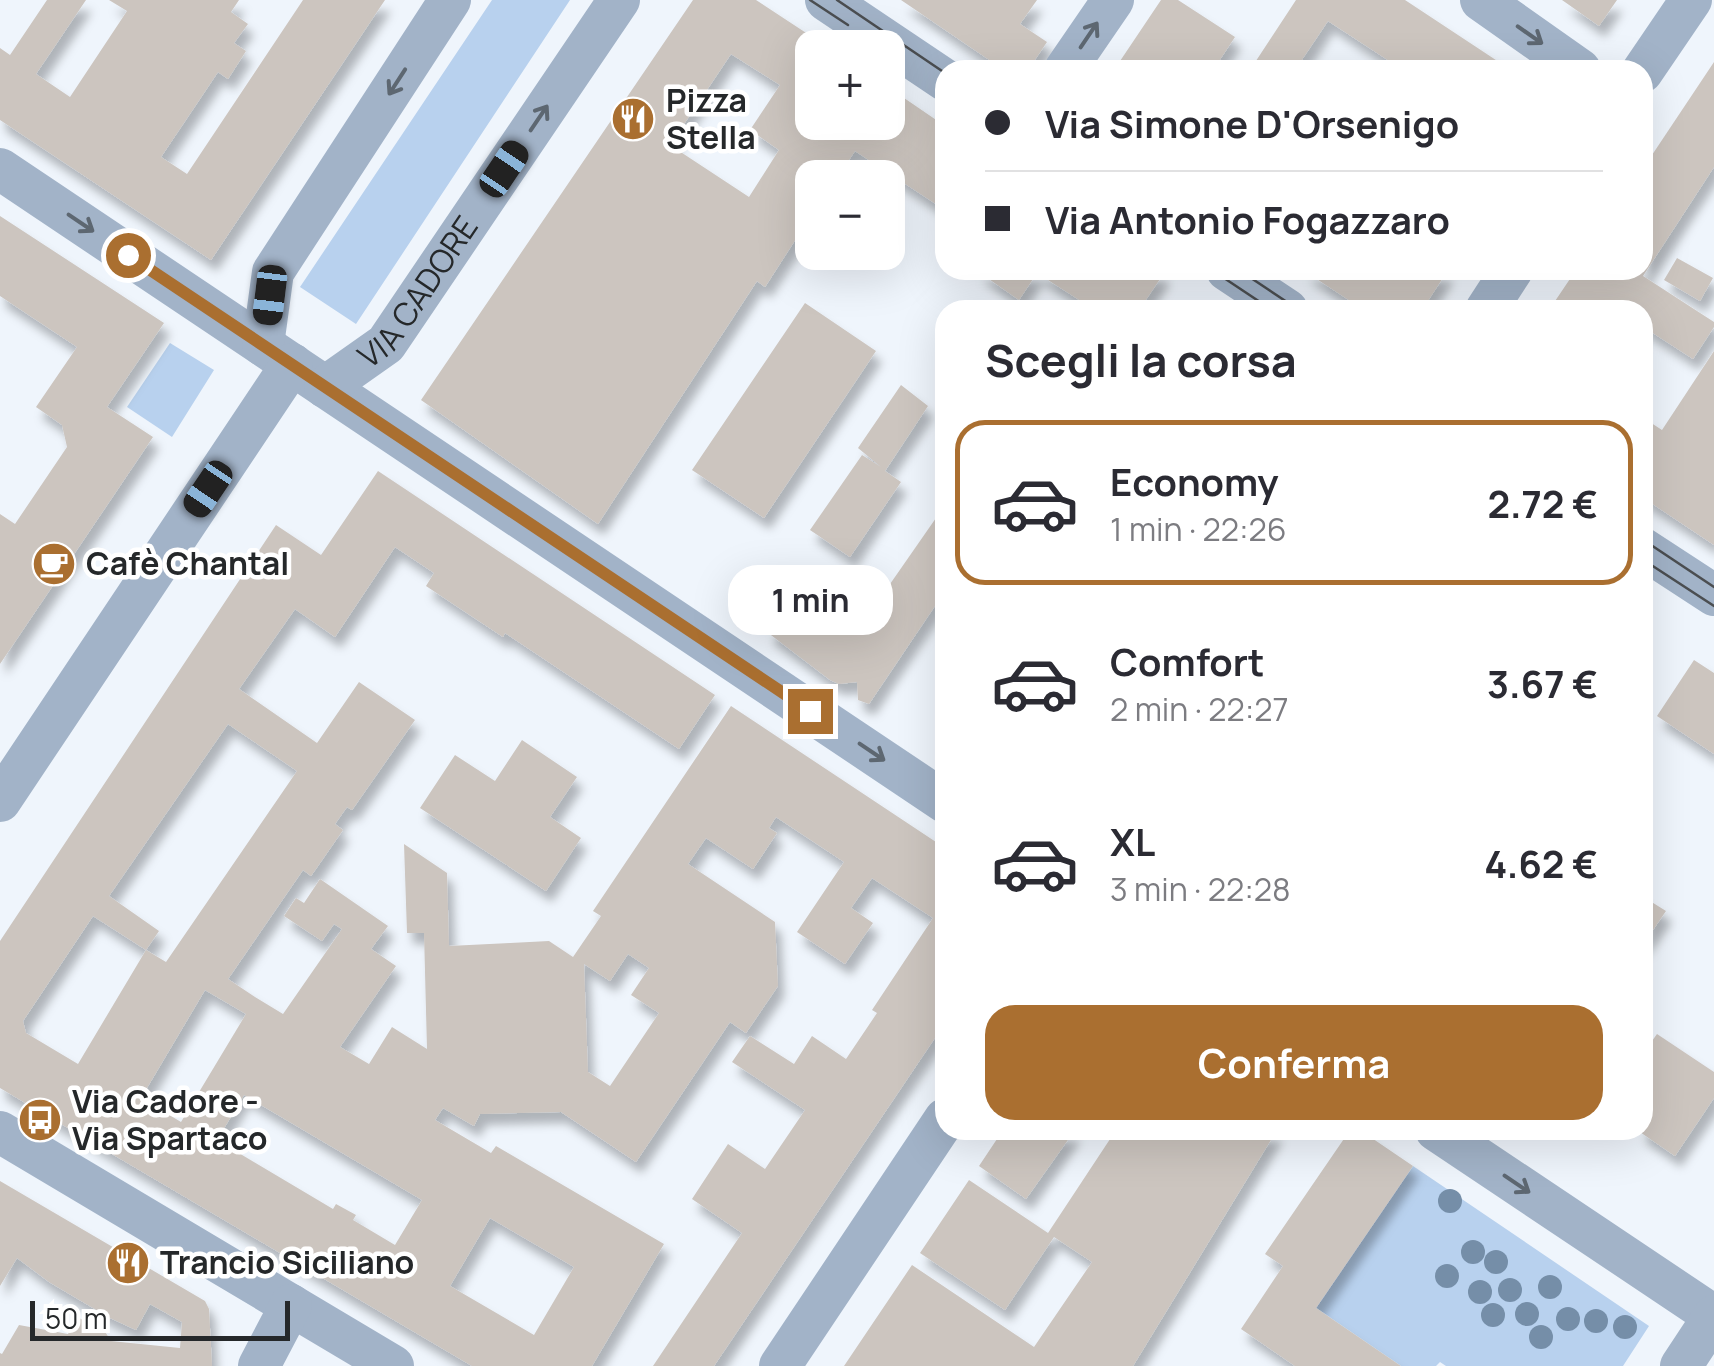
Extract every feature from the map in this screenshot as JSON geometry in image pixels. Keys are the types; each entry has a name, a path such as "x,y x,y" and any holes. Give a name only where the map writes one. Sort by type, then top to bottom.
{"street":[{"name":"VIA CADORE","path":"293,365 272,272 450,0"},
{"name":"VIA CADORE","path":"0,802 293,365 386,344 619,0"},
{"path":"826,0 935,73"},
{"path":"1072,60 1113,0"},
{"path":"1481,0 1566,60"},
{"path":"1650,60 1691,0"},
{"path":"0,169 935,795"},
{"path":"1243,280 1272,300"},
{"path":"1653,555 1714,595"},
{"path":"0,1132 393,1366"},
{"path":"780,1366 935,1133"},
{"path":"1451,1140 1714,1316 1680,1366"},
{"path":"259,1366 292,1305"}],"shaded area":[{"path":"492,0 570,0 356,324 300,287"},
{"path":"170,343 214,370 172,437 127,407"},
{"path":"1413,1166 1649,1326 1623,1366 1446,1366 1440,1362 1436,1366 1401,1366 1316,1308"}],"building":[{"path":"47,0 86,0 36,74 70,97 127,11 109,0 239,0 231,12 248,24 234,43 246,51 228,79 218,72 161,157 187,174 303,0 385,0 211,260 0,120 0,48 10,55"},
{"path":"693,0 756,0 802,30 795,30 795,140 905,140 905,99 935,119 935,203 905,184 905,160 869,160 855,151 849,160 795,160 795,240 765,287 757,281 598,524 421,400","holes":["731,54 780,85 750,130 779,150 749,197 670,145"]},
{"path":"901,0 1037,0 1020,24 1047,42 1035,60 989,60"},
{"path":"1161,0 1178,0 1235,37 1220,60 1121,60"},
{"path":"1296,0 1405,0 1496,60 1388,60 1328,21 1302,60 1257,60"},
{"path":"1562,0 1617,0 1599,26"},
{"path":"1714,62 1714,167 1653,261 1653,154"},
{"path":"0,216 164,323 107,407 153,437 0,664 0,514 15,524 67,447 62,425 36,407 77,347 0,296"},
{"path":"1677,258 1713,278 1700,301 1664,280"},
{"path":"990,280 1032,280 1019,300"},
{"path":"1048,280 1159,280 1146,300 1079,300"},
{"path":"1318,280 1442,280 1428,300 1349,300"},
{"path":"1569,280 1649,280 1714,322 1714,327 1693,359 1653,333 1653,300 1556,300"},
{"path":"805,303 876,351 764,518 692,470"},
{"path":"1714,351 1714,545 1653,504 1653,424 1662,430"},
{"path":"901,385 928,406 885,471 901,482 850,557 810,530 862,455 881,467 858,448"},
{"path":"378,471 715,695 679,749 505,633 503,637 426,586 434,573 395,547 335,637 295,609 239,689 317,743 359,682 415,720 352,810 347,807 335,824 343,830 311,876 303,870 228,979 283,1014 342,929 334,924 322,941 284,916 296,898 304,903 320,879 388,926 371,949 396,966 340,1047 369,1064 392,1027 427,1049 424,933 407,933 404,844 447,873 449,946 549,941 573,957 601,916 593,911 731,706 935,841 935,1038 714,1366 653,1366 742,1233 692,1199 728,1144 765,1169 805,1110 732,1062 750,1036 794,1064 812,1036 846,1059 877,1013 872,1010 933,918 872,878 851,908 873,923 845,964 797,932 844,862 776,817 769,828 777,833 753,869 706,838 688,864 775,922 778,986 746,1033 730,1022 636,1162 561,1112 480,1114 474,1126 443,1108 435,1120 491,1153 496,1146 664,1244 592,1366 472,1366 0,1088 0,941 276,525 321,555","holes":["228,724 297,771 166,962 146,950 159,931 109,896","93,916 146,950 78,1064 26,1033 23,1021","628,954 649,968 631,995 659,1013 610,1086 588,1072 584,964 610,981","205,990 246,1014 181,1122 141,1098","244,1095 422,1200 395,1245 353,1220 356,1215 336,1204 333,1209 217,1140","490,1218 574,1267 534,1335 450,1286"]},
{"path":"935,519 935,606 869,704 858,700 857,682 839,684 830,680 767,632 794,597 856,633"},
{"path":"1694,660 1714,673 1714,754 1657,716"},
{"path":"522,740 577,777 550,817 581,838 546,891 420,808 455,755 495,781"},
{"path":"1653,903 1666,911 1653,930"},
{"path":"1657,1034 1714,1072 1714,1098 1675,1156 1652,1140 1653,1040"},
{"path":"996,1140 1068,1140 1026,1199 979,1166"},
{"path":"1109,1140 1271,1140 1133,1366 844,1366 912,1265 1034,1347 1092,1262 1054,1237 1005,1310 920,1253 969,1180 1048,1233"},
{"path":"1343,1140 1375,1140 1413,1166 1316,1308 1401,1366 1295,1366 1241,1329 1283,1266 1265,1254"},
{"path":"0,1181 205,1301 209,1309 212,1366 0,1366 0,1353 19,1325 68,1334 77,1317 104,1330 111,1341 180,1348 182,1322 150,1304 136,1330 49,1282 17,1258 0,1286"}],"tram line":[{"path":"810,0 848,25"},
{"path":"837,0 935,66"},
{"path":"1227,280 1257,300"},
{"path":"1254,280 1284,300"},
{"path":"1653,546 1714,587"},
{"path":"1653,566 1714,606"}],"place":[{"name":"Pizza Stella","path":"633,119"},
{"name":"Cafè Chantal","path":"54,564"},
{"name":"Via Cadore - Via Spartaco","path":"40,1120"},
{"name":"Trancio Siciliano","path":"128,1263"}],"route":[{"path":"128,255 810,711"}]}
